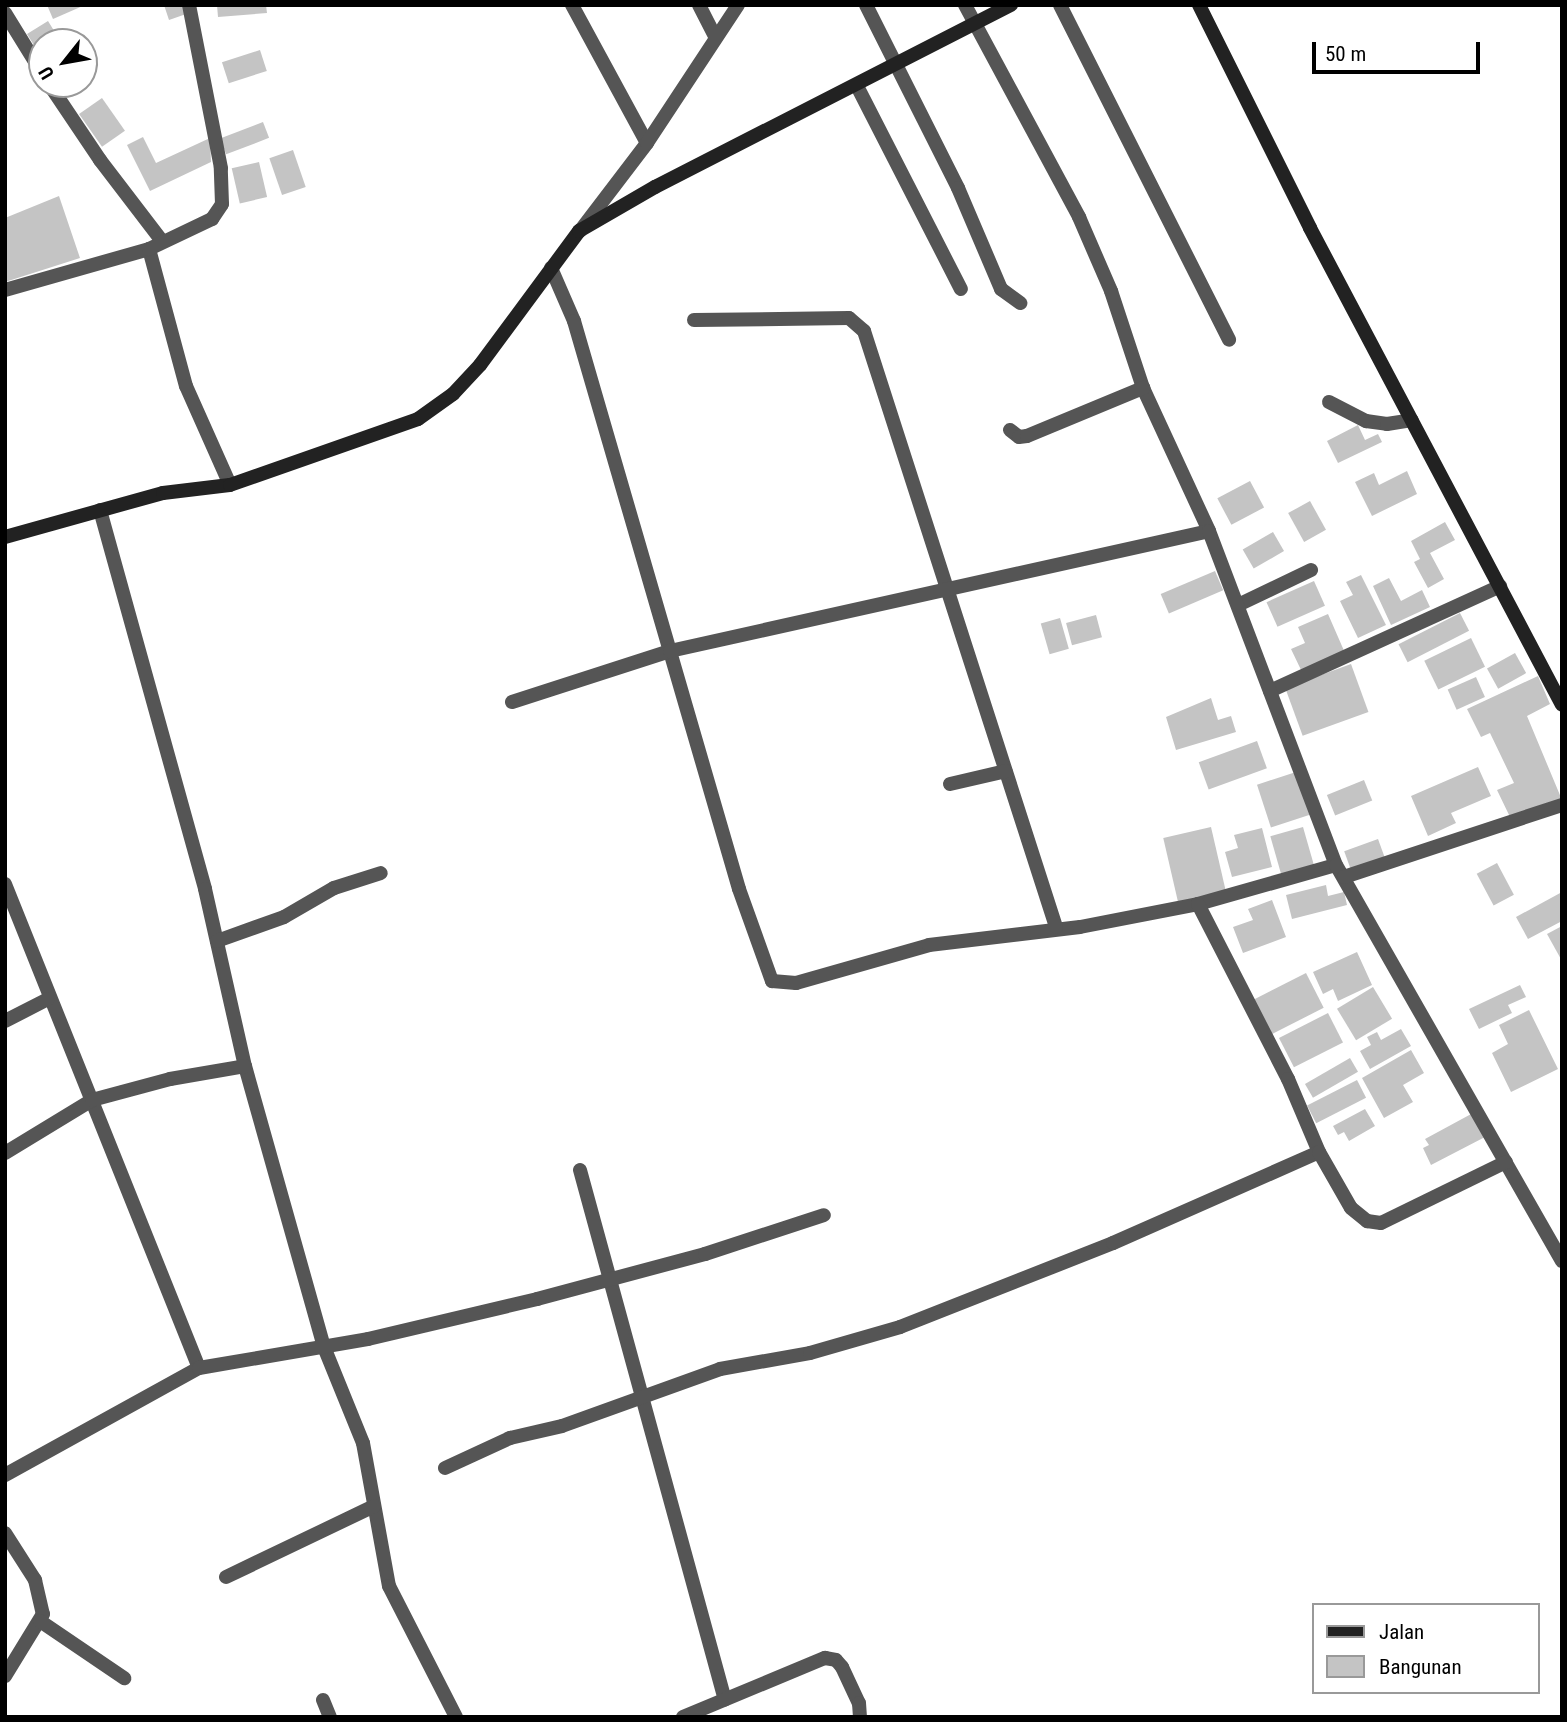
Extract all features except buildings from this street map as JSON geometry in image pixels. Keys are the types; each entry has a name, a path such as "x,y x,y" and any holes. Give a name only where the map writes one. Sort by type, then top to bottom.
{"street":[{"path":"5,290 149,249 212,219 222,204 221,168 189,5"},
{"path":"572,5 647,143"},
{"path":"699,5 715,36"},
{"path":"5,537 163,493 230,485 418,419 433,409 480,365 647,143 715,36 738,5"},
{"path":"866,5 1001,289 1020,303"},
{"path":"965,5 1079,217 1115,302 1143,388 1209,531 1340,871 1562,1261"},
{"path":"579,231 655,187 1011,5"},
{"path":"1060,5 1230,340"},
{"path":"1199,5 1562,705"},
{"path":"5,13 28,50"},
{"path":"857,86 961,289"},
{"path":"58,98 100,160 162,241"},
{"path":"149,249 186,386 230,485"},
{"path":"551,268 578,332 739,889 772,981 796,983 929,945 1056,927 1105,923 1198,905 1340,871 1562,805"},
{"path":"694,320 833,317 860,323 1056,927"},
{"path":"1010,430 1019,437 1027,436 1143,388"},
{"path":"1329,402 1366,421 1387,424 1412,420"},
{"path":"100,510 217,941 245,1066 324,1347 363,1443 389,1586 456,1717"},
{"path":"512,702 670,651 948,592 1209,531"},
{"path":"1238,605 1311,570"},
{"path":"1270,691 1500,586"},
{"path":"950,784 1006,771"},
{"path":"217,941 284,917 334,888 381,873"},
{"path":"5,884 11,921 92,1100 199,1368"},
{"path":"1198,905 1287,1079 1319,1152 1351,1208 1367,1221 1381,1223 1506,1162"},
{"path":"5,1021 48,999"},
{"path":"5,1153 92,1100 170,1079 245,1066"},
{"path":"445,1468 510,1438 562,1426 720,1369 810,1353 900,1327 1064,1263 1319,1152"},
{"path":"580,1170 725,1700"},
{"path":"5,1455 9,1472 199,1368 324,1347 537,1299 610,1277 705,1254 824,1215"},
{"path":"226,1577 374,1506"},
{"path":"5,1533 35,1580 43,1614 5,1676"},
{"path":"40,1621 124,1678"},
{"path":"683,1717 825,1658 836,1660 842,1667 859,1703 860,1717"},
{"path":"323,1700 330,1717"}]}
